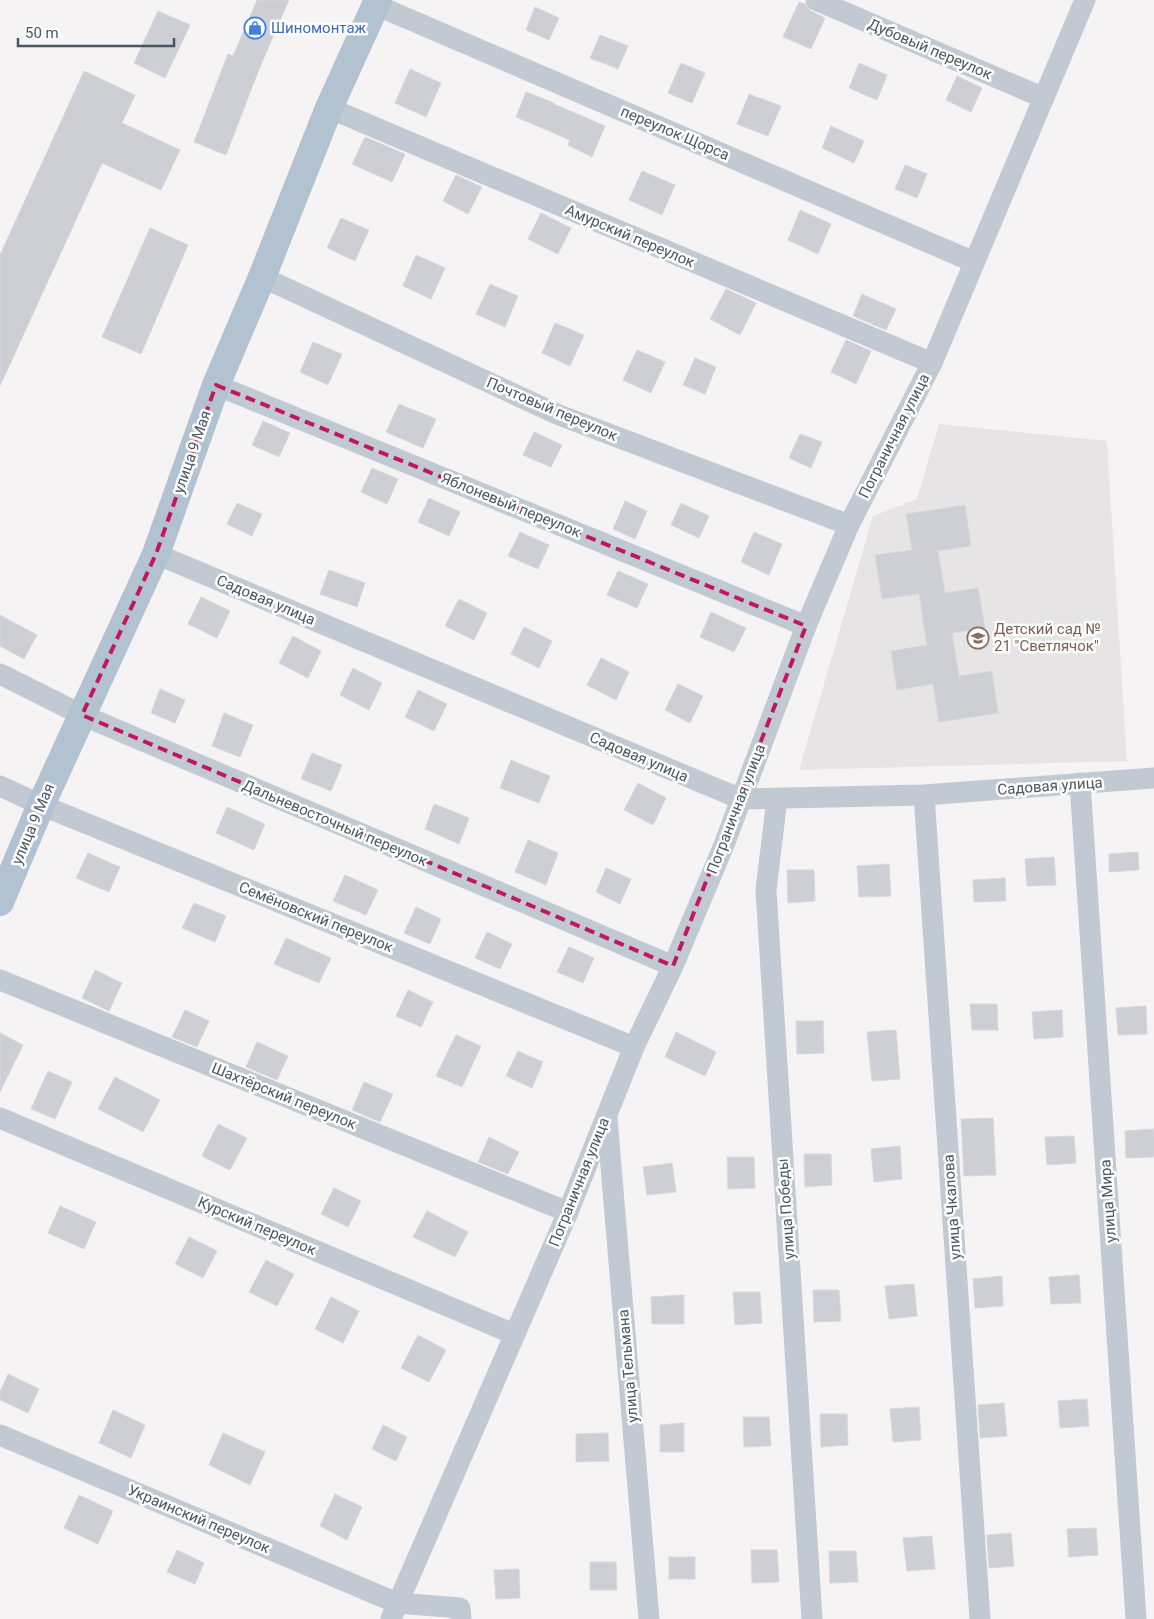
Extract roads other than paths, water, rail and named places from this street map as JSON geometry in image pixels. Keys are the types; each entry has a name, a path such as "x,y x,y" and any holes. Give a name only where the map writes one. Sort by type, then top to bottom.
{"main road":[{"name":"улица 9 Мая","path":"0,902 41,805 156,554 216,385 262,277 328,108 377,2"}],"street":[{"name":"Дубовый переулок","path":"816,0 1044,98"},
{"name":"Пограничная улица","path":"394,1611 568,1212 634,1047 673,966 741,799 806,626 849,525 932,363 1084,0"},
{"name":"переулок Щорса","path":"377,2 974,262"},
{"name":"Амурский переулок","path":"328,108 932,363"},
{"name":"Почтовый переулок","path":"262,277 559,415 849,525"},
{"name":"Яблоневый переулок","path":"216,385 806,626"},
{"name":"Садовая улица","path":"156,554 741,799 924,795 1154,778"},
{"name":"Дальневосточный переулок","path":"0,674 82,715 673,966"},
{"name":"улица Мира","path":"1080,783 1136,1619"},
{"name":"Семёновский переулок","path":"0,786 41,805 634,1047"},
{"name":"улица Чкалова","path":"924,795 980,1619"},
{"name":"улица Победы","path":"777,799 766,890 812,1619"},
{"name":"Шахтёрский переулок","path":"0,980 568,1212"},
{"name":"улица Тельмана","path":"607,1114 649,1619"},
{"name":"Курский переулок","path":"0,1118 514,1334"},
{"name":"Украинский переулок","path":"0,1435 394,1611 460,1608 461,1619"}],"place":[{"name":"Шиномонтаж","path":"255,28"},
{"name":"Детский сад № 21 \"Светлячок\"","path":"978,638"}]}
